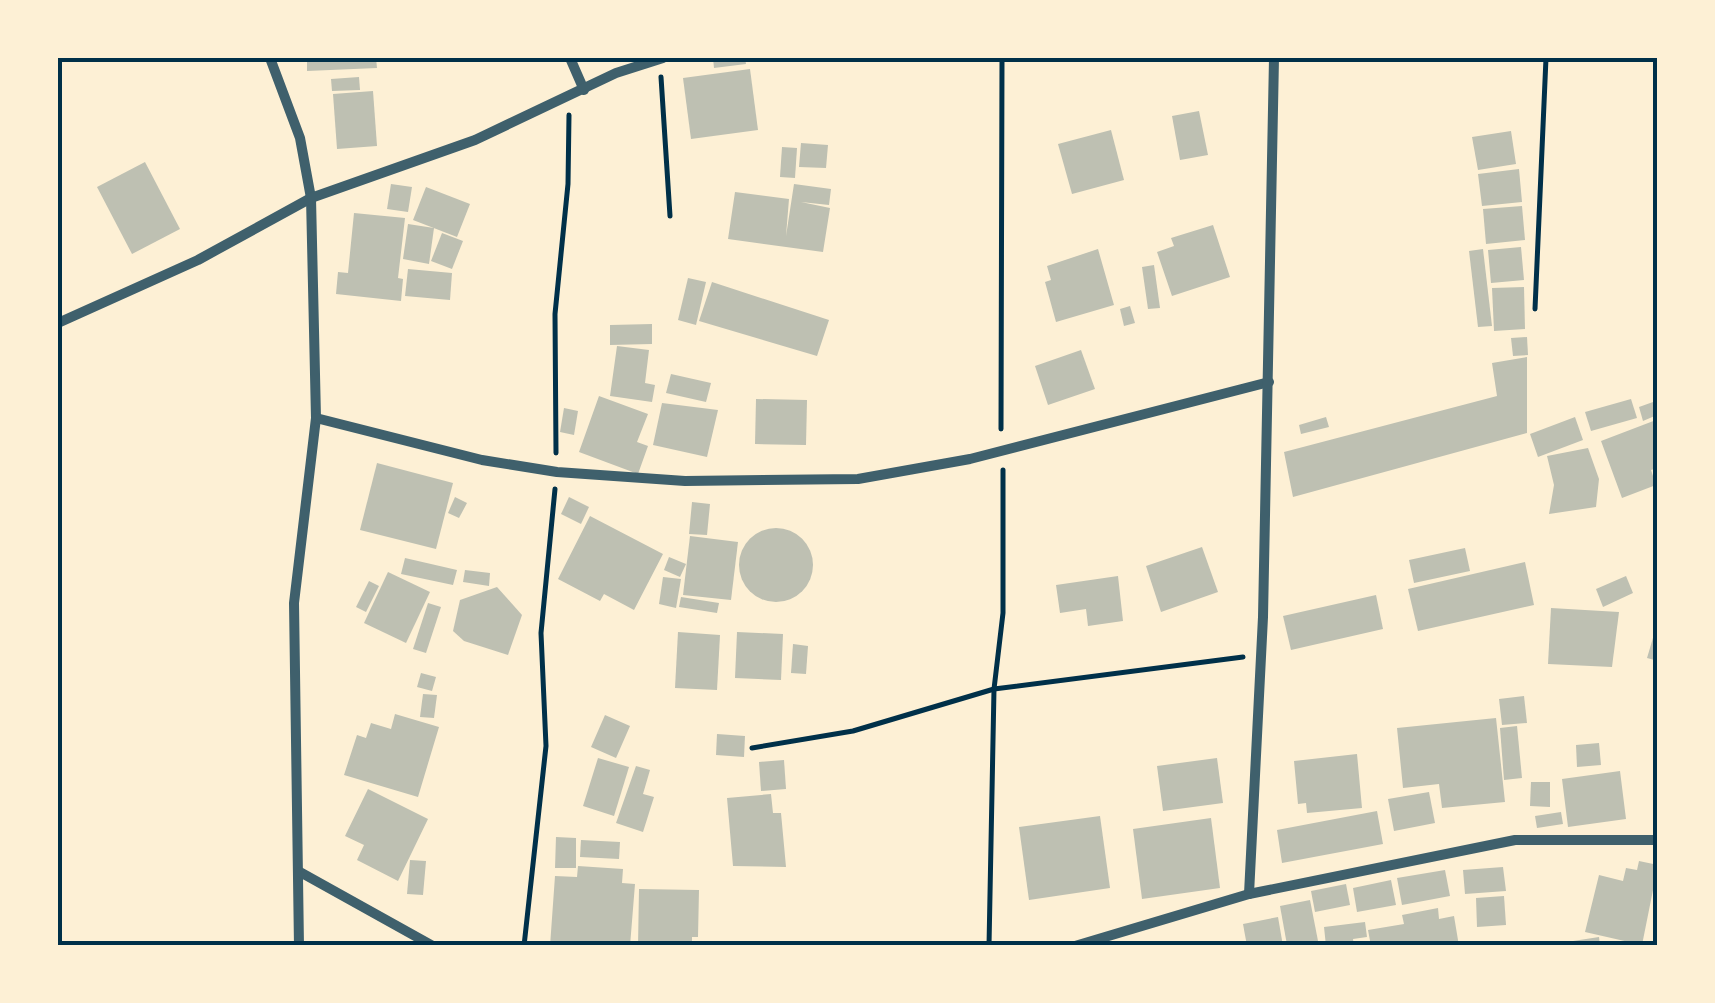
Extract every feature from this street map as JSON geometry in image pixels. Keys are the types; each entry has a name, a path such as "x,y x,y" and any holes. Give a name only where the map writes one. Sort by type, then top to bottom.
{"street":[{"path":"270,58 300,138 311,198 316,418 294,603 299,946"},
{"path":"570,58 584,90"},
{"path":"58,323 198,260 311,198 475,140 661,58"},
{"path":"1249,894 1261,655 1274,58"},
{"path":"316,418 482,460 557,472 685,481 858,479 1003,451 1268,382"},
{"path":"1075,946 1249,894 1516,840 1658,840"},
{"path":"300,872 433,946"}],"path":[{"path":"661,58 670,216"},
{"path":"989,946 994,690 1003,613 1003,451 998,385 1002,58"},
{"path":"1535,309 1546,58"},
{"path":"524,946 546,746 540,634 557,472 555,314 568,184 569,97"},
{"path":"752,748 853,732 994,690 1261,655"}],"building":[{"path":"307,58 376,58 377,68 307,71"},
{"path":"713,58 745,58 746,64 714,68"},
{"path":"750,69 758,130 691,139 683,78"},
{"path":"359,77 360,90 332,91 331,79"},
{"path":"373,91 377,146 337,149 333,94"},
{"path":"1199,111 1208,155 1180,160 1172,116"},
{"path":"1111,130 1124,180 1072,194 1058,144"},
{"path":"1511,131 1516,164 1478,170 1472,137"},
{"path":"801,143 828,145 826,168 799,167"},
{"path":"782,147 797,148 795,178 780,177"},
{"path":"145,162 180,229 132,254 97,187"},
{"path":"1519,169 1522,202 1482,206 1478,174"},
{"path":"391,184 412,187 408,212 387,209"},
{"path":"794,184 831,189 829,205 801,202 830,208 823,252 728,239 735,192 789,199 786,236"},
{"path":"426,187 470,204 457,237 413,220"},
{"path":"1522,206 1525,240 1486,244 1483,209"},
{"path":"354,213 405,218 398,278 403,279 401,301 336,294 338,272 348,273"},
{"path":"408,224 434,228 429,264 403,259"},
{"path":"1213,225 1230,277 1172,296 1157,252 1174,246 1171,238"},
{"path":"442,233 463,241 452,269 431,261"},
{"path":"1521,247 1524,280 1491,283 1488,250"},
{"path":"1098,249 1114,305 1056,322 1045,282 1051,280 1047,266"},
{"path":"1483,249 1492,326 1478,327 1469,251"},
{"path":"1154,265 1160,308 1148,309 1142,267"},
{"path":"408,269 452,273 450,300 405,296"},
{"path":"688,278 706,282 696,325 678,320"},
{"path":"712,282 829,320 817,356 699,321"},
{"path":"1524,287 1525,329 1494,331 1492,288"},
{"path":"1130,306 1135,323 1124,326 1120,309"},
{"path":"652,324 652,344 610,345 610,325"},
{"path":"1527,337 1528,355 1513,356 1511,338"},
{"path":"617,346 649,350 645,383 655,385 652,402 610,396"},
{"path":"1081,350 1095,389 1048,405 1035,366"},
{"path":"1527,357 1527,433 1293,497 1284,452 1497,396 1492,363"},
{"path":"671,374 711,383 706,402 666,393"},
{"path":"599,396 648,414 637,442 648,446 638,474 579,452"},
{"path":"756,399 807,400 806,445 755,444"},
{"path":"1631,399 1637,418 1591,431 1585,412"},
{"path":"1653,402 1657,415 1643,421 1639,407"},
{"path":"662,403 718,410 707,457 653,445"},
{"path":"564,408 578,411 574,435 560,432"},
{"path":"1326,417 1329,427 1301,434 1299,425"},
{"path":"1575,417 1583,440 1538,457 1530,434"},
{"path":"1656,420 1658,468 1651,470 1656,485 1622,498 1601,441"},
{"path":"1588,448 1599,479 1596,507 1549,514 1554,485 1547,456"},
{"path":"377,463 453,483 436,549 360,530"},
{"path":"455,497 467,503 459,518 448,513"},
{"path":"569,497 589,507 581,524 561,514"},
{"path":"692,502 710,504 707,535 689,534"},
{"path":"590,516 663,554 634,610 604,594 600,601 558,579"},
{"path":"776,528 802,539 813,565 802,591 776,602 750,591 739,565 750,539"},
{"path":"690,536 738,542 731,600 683,595"},
{"path":"1202,547 1218,592 1161,612 1146,566"},
{"path":"1465,548 1470,571 1414,583 1409,560"},
{"path":"669,557 686,564 680,577 664,570"},
{"path":"405,558 457,570 453,585 401,574"},
{"path":"1525,562 1534,605 1418,631 1408,589"},
{"path":"465,570 490,573 489,586 463,582"},
{"path":"388,572 430,592 406,643 364,623"},
{"path":"1118,576 1123,621 1088,626 1086,609 1060,613 1056,585"},
{"path":"1626,576 1633,593 1603,607 1596,589"},
{"path":"663,577 681,579 676,608 659,604"},
{"path":"369,581 379,586 366,612 356,607"},
{"path":"497,587 522,615 508,655 464,641 453,631 460,600"},
{"path":"1376,595 1383,629 1291,650 1283,616"},
{"path":"681,597 719,603 717,613 679,607"},
{"path":"428,603 441,607 426,653 413,649"},
{"path":"1551,608 1619,612 1612,667 1548,664"},
{"path":"1658,621 1658,661 1647,658"},
{"path":"678,632 720,635 717,690 675,688"},
{"path":"737,632 783,634 781,680 735,678"},
{"path":"793,644 808,646 806,674 791,673"},
{"path":"421,673 436,677 432,691 417,687"},
{"path":"423,694 437,695 434,718 420,717"},
{"path":"1524,696 1527,723 1502,725 1499,699"},
{"path":"395,714 439,727 418,797 344,775 357,735 366,738 371,723 391,729"},
{"path":"605,715 630,726 616,758 591,747"},
{"path":"1496,718 1505,802 1442,808 1439,784 1403,788 1397,728"},
{"path":"1517,726 1522,778 1504,780 1500,728"},
{"path":"717,734 745,736 744,757 716,755"},
{"path":"1599,743 1601,765 1577,767 1576,745"},
{"path":"1357,754 1362,808 1307,813 1306,803 1298,804 1294,761"},
{"path":"598,758 629,767 614,816 583,806"},
{"path":"1217,758 1223,803 1163,811 1157,766"},
{"path":"784,760 786,789 761,791 759,762"},
{"path":"636,766 650,770 643,794 654,797 643,832 616,823"},
{"path":"1620,771 1626,819 1568,827 1562,779"},
{"path":"1531,782 1550,782 1550,807 1530,806"},
{"path":"368,789 428,819 398,881 357,860 364,845 345,836"},
{"path":"1429,792 1435,823 1394,831 1388,799"},
{"path":"771,794 773,813 781,813 786,867 733,866 727,798"},
{"path":"1377,811 1383,844 1282,863 1277,830"},
{"path":"1561,812 1563,824 1537,828 1535,816"},
{"path":"1100,816 1110,888 1029,900 1019,827"},
{"path":"1211,818 1220,888 1142,899 1133,829"},
{"path":"556,837 576,838 576,868 555,868"},
{"path":"581,840 620,842 619,859 580,857"},
{"path":"410,860 426,861 423,895 407,894"},
{"path":"1639,861 1658,865 1642,945 1585,932 1599,875 1623,881 1626,868 1637,870"},
{"path":"578,866 623,869 622,883 635,884 630,946 550,946 555,876 577,877"},
{"path":"1503,867 1506,891 1465,894 1463,870"},
{"path":"1445,870 1450,896 1402,905 1397,878"},
{"path":"1391,880 1396,905 1357,912 1353,888"},
{"path":"1346,884 1350,905 1315,912 1311,891"},
{"path":"639,889 699,890 698,937 692,937 692,946 638,946"},
{"path":"1504,896 1506,925 1477,927 1476,898"},
{"path":"1310,900 1319,946 1287,945 1280,906"},
{"path":"1438,908 1439,919 1454,916 1459,946 1371,946 1368,930 1404,924 1402,915"},
{"path":"1278,917 1283,946 1247,946 1243,924"},
{"path":"1365,922 1367,937 1353,939 1354,946 1326,946 1324,927"},
{"path":"1599,937 1600,946 1574,946 1573,941"}]}
